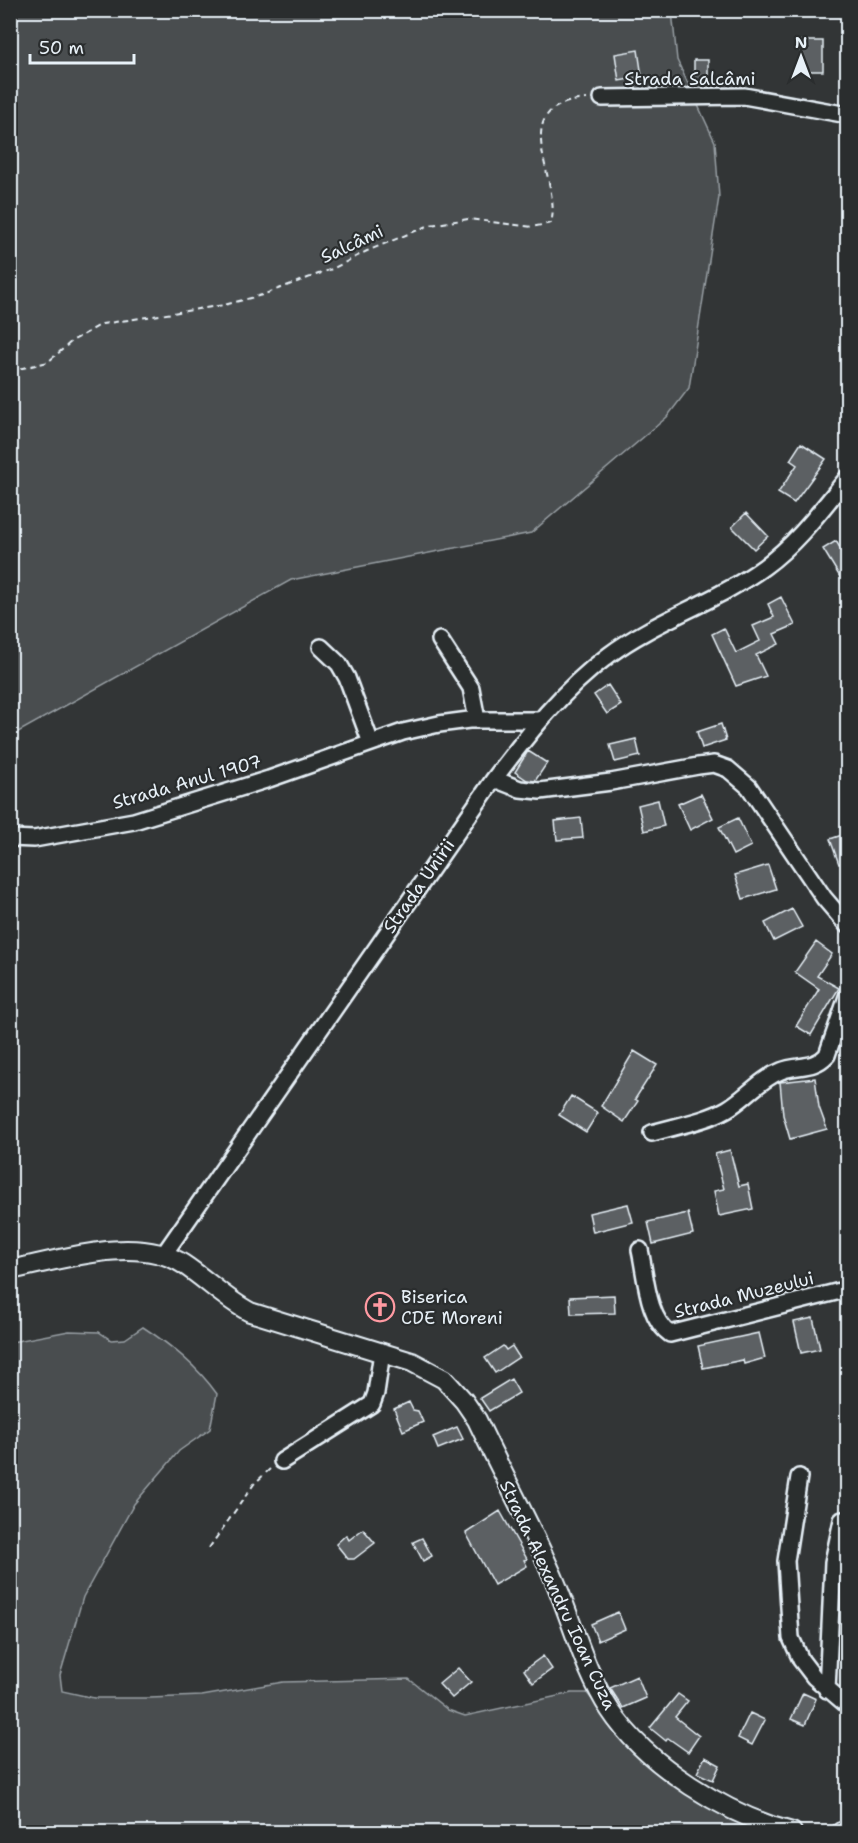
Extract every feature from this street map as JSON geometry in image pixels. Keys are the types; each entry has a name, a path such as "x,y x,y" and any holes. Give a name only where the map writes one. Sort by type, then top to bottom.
{"main road":[{"path":"10,1270 96,1254 139,1250 164,1254"},
{"name":"Strada Alexandru Ioan Cuza","path":"164,1254 182,1263 236,1305 250,1312 412,1362 444,1379 471,1410 550,1571 598,1689 623,1728 644,1750 698,1789 740,1813 792,1833"},
{"path":"840,1833 848,1830"}],"street":[{"name":"Strada Salcâmi","path":"602,98 744,96 848,115"},
{"name":"Strada Unirii","path":"164,1254 494,779 560,696 611,654 636,637 734,586 784,552 803,534 848,477"},
{"path":"440,640 471,688 477,720"},
{"path":"321,647 343,671 371,743"},
{"name":"Strada Anul 1907","path":"10,838 34,839 134,820 371,743 440,724 477,720 539,720"},
{"path":"494,779 520,789 540,791 611,782 714,764 728,769 749,787 824,898 848,926"},
{"path":"652,1133 725,1111 780,1071 797,1066 811,1067 820,1062 827,1055 848,994"},
{"name":"Strada Muzeului","path":"640,1250 654,1312 660,1327 670,1334 848,1289"},
{"path":"282,1461 372,1404 376,1393 382,1352"},
{"path":"799,1477 786,1561 790,1638 801,1660 827,1690 848,1706"},
{"path":"827,1690 833,1562 842,1520"}],"path":[{"name":"Salcâmi","path":"10,371 48,362 72,341 102,324 224,305 262,295 322,273 430,225 468,219 532,227 551,223 555,210 541,152 542,129 547,115 560,105 578,100 602,98"},
{"path":"209,1548 254,1484 282,1461"}],"shaded area":[{"path":"11,11 672,11 677,60 715,142 719,197 689,388 667,417 531,533 291,580 11,736"},
{"path":"143,1327 183,1357 217,1394 210,1429 179,1451 134,1504 83,1597 60,1675 62,1691 94,1698 150,1698 202,1696 283,1682 409,1679 448,1710 465,1716 572,1693 587,1693 637,1756 754,1832 11,1832 11,1342 69,1331 99,1332 111,1340 125,1339"}],"building":[{"path":"801,41 823,41 823,71 801,71"},
{"path":"638,50 642,77 619,81 615,54"},
{"path":"694,60 708,60 708,84 694,84"},
{"path":"801,443 826,459 794,503 778,493 797,465 790,460"},
{"path":"746,513 768,536 754,549 732,527"},
{"path":"836,541 848,561 848,573 840,577 823,549"},
{"path":"781,597 795,625 774,634 779,644 756,655 766,676 736,686 712,634 724,628 736,653 760,641 753,626 774,617 768,604"},
{"path":"608,685 621,705 607,714 594,695"},
{"path":"721,724 726,740 702,748 697,732"},
{"path":"636,739 640,756 615,762 610,745"},
{"path":"528,751 547,763 535,781 527,780 515,772"},
{"path":"701,794 713,818 690,830 678,804"},
{"path":"658,800 664,826 644,831 638,805"},
{"path":"581,818 583,838 557,840 555,821"},
{"path":"738,818 751,846 733,855 719,827"},
{"path":"848,833 848,861 839,864 830,839"},
{"path":"768,865 776,889 743,899 735,875"},
{"path":"792,909 802,927 774,941 765,923"},
{"path":"816,942 832,954 817,976 839,988 811,1035 796,1026 819,989 795,972"},
{"path":"634,1051 657,1065 635,1099 638,1101 624,1122 601,1106"},
{"path":"815,1078 819,1107 827,1129 790,1139 783,1115 780,1082"},
{"path":"571,1096 598,1113 586,1132 559,1115"},
{"path":"730,1150 739,1186 748,1184 753,1209 719,1216 714,1191 724,1189 715,1154"},
{"path":"628,1204 633,1222 593,1232 589,1213"},
{"path":"688,1213 693,1234 653,1244 648,1222"},
{"path":"614,1295 615,1313 571,1314 570,1297"},
{"path":"813,1318 820,1349 801,1353 794,1322"},
{"path":"759,1333 765,1358 744,1364 743,1360 703,1368 698,1346"},
{"path":"503,1346 506,1350 512,1346 519,1357 495,1373 485,1358"},
{"path":"511,1379 519,1393 489,1411 480,1398"},
{"path":"409,1402 413,1410 418,1411 423,1422 403,1431 394,1409"},
{"path":"457,1427 463,1439 438,1449 433,1437"},
{"path":"500,1511 527,1559 524,1560 527,1566 494,1585 466,1533"},
{"path":"363,1529 375,1543 354,1559 348,1559 336,1544 346,1535 349,1540"},
{"path":"422,1538 432,1556 423,1561 413,1542"},
{"path":"618,1612 625,1629 598,1641 591,1624"},
{"path":"543,1656 552,1669 533,1683 524,1670"},
{"path":"458,1668 471,1682 452,1698 439,1684"},
{"path":"637,1676 646,1698 623,1708 610,1688"},
{"path":"803,1693 816,1699 805,1725 791,1719"},
{"path":"678,1694 688,1701 675,1717 699,1736 688,1752 668,1738 666,1741 650,1728"},
{"path":"750,1713 765,1720 752,1745 738,1738"},
{"path":"705,1757 720,1765 713,1780 697,1773"}],"place":[{"name":"Biserica CDE Moreni","path":"380,1307"}]}
